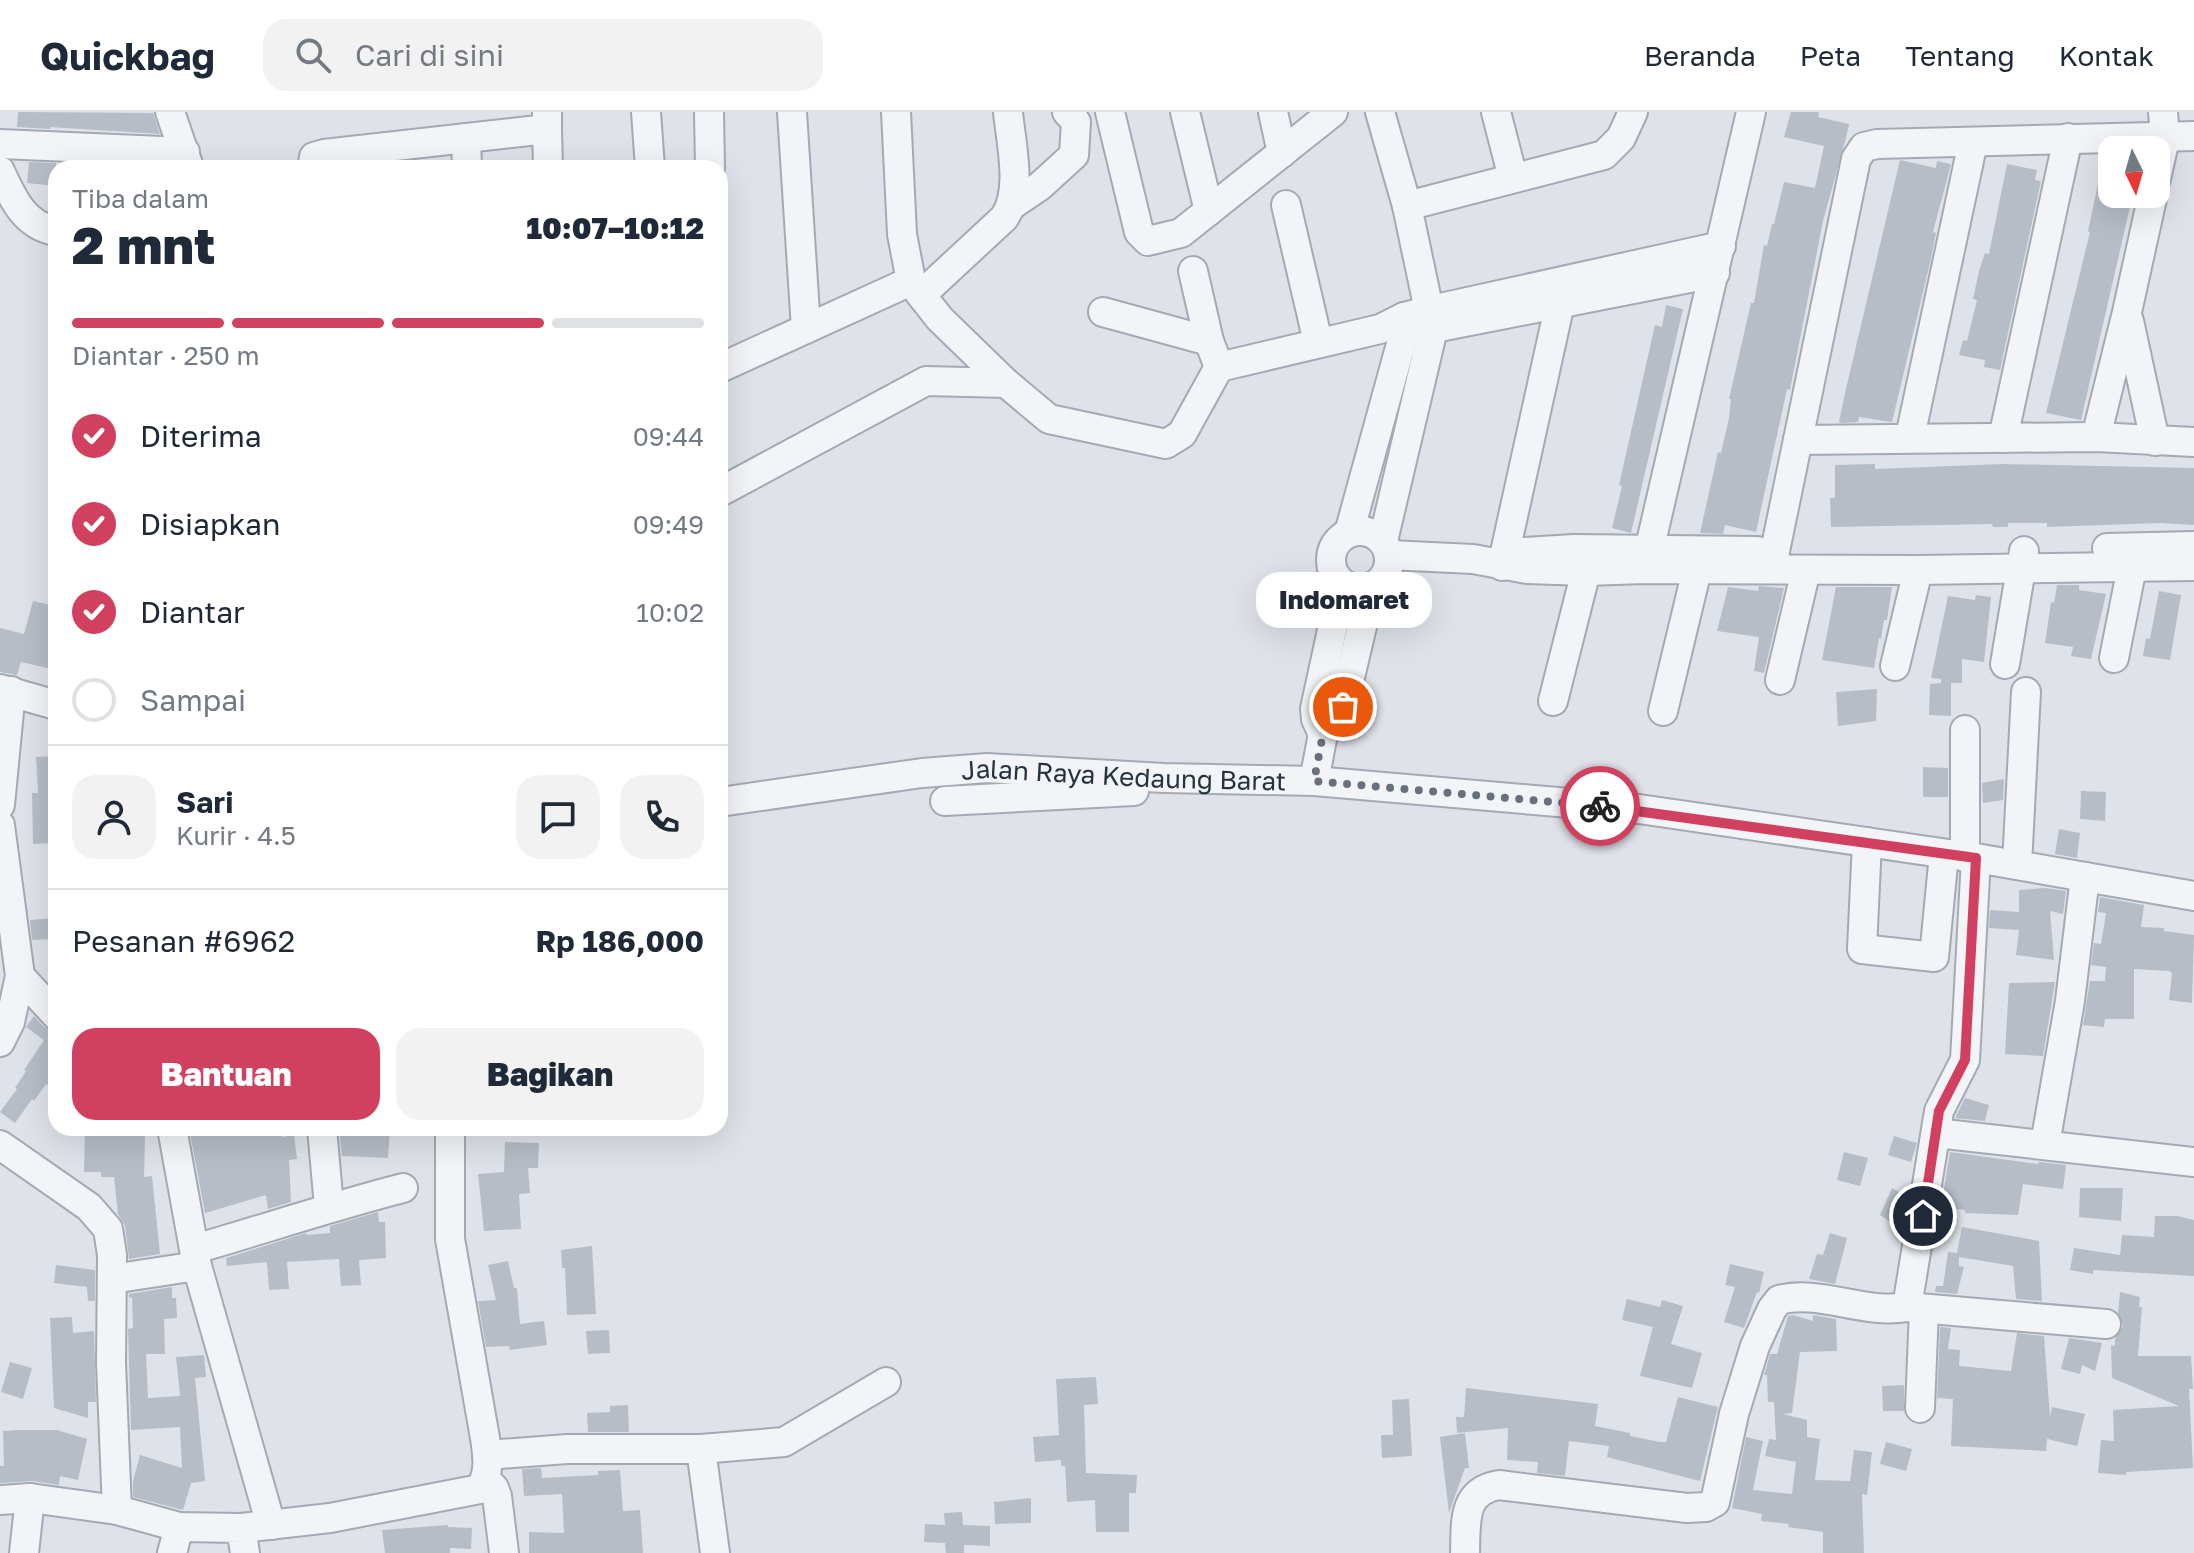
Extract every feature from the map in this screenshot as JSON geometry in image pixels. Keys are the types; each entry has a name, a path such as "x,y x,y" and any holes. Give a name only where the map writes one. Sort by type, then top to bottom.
{"street":[{"path":"0,144 188,160 170,112"},
{"path":"646,112 649,160"},
{"path":"709,112 710,160"},
{"path":"792,112 806,329"},
{"path":"896,112 902,234 916,288 940,319 1019,395 1049,419 1166,444 1182,434 1219,367 1318,342 1718,259"},
{"path":"1008,112 1012,205"},
{"path":"728,364 806,329 916,288 1004,218 1012,205 1040,186 1074,155 1076,122 1067,112"},
{"path":"1110,112 1139,232 1148,241 1181,233 1333,112"},
{"path":"1185,112 1209,211"},
{"path":"1273,112 1282,153"},
{"path":"1323,734 1335,723 1343,707 1371,588 1386,574 1386,548 1423,374 1410,323 1407,206 1380,112"},
{"path":"1496,112 1513,178"},
{"path":"1407,206 1604,155 1617,125 1633,112"},
{"path":"1646,559 1751,112"},
{"path":"313,160 324,154 389,157 547,121 548,160"},
{"path":"1774,560 1856,159 1864,147 1877,144 2068,138 2164,125 2194,136"},
{"path":"466,138 467,160"},
{"path":"2003,438 2068,138"},
{"path":"1910,437 1973,142"},
{"path":"0,171 19,210 48,229"},
{"path":"1286,205 1318,342"},
{"path":"2096,437 2150,208"},
{"path":"1410,323 1560,303 1718,259"},
{"path":"1193,271 1209,341 1219,367"},
{"path":"1502,559 1560,303"},
{"path":"1103,312 1209,341"},
{"path":"2127,312 2155,441"},
{"path":"1371,588 1351,588 1342,584 1335,576 1331,556 1334,547 1349,533 1410,323"},
{"path":"1394,370 1423,374"},
{"path":"728,488 926,381 1019,395"},
{"path":"1798,440 2096,437 2194,442"},
{"path":"1349,533 1361,531 1373,534 1386,548 1473,559 2022,559 2132,567 2194,566"},
{"path":"1502,559 1586,571 1646,559 1697,570 1774,560 1806,570 1918,570 2194,546"},
{"path":"2005,664 2022,559"},
{"path":"2114,658 2132,567"},
{"path":"1663,711 1697,570"},
{"path":"1780,680 1806,570"},
{"path":"1895,666 1918,570"},
{"path":"1553,701 1586,571"},
{"path":"1314,781 1323,734 1315,709 1342,584"},
{"path":"0,805 6,690 48,703"},
{"path":"2017,865 2026,692"},
{"path":"1920,1408 1915,1308 1936,1133 1939,1111 1965,1060 1962,856 1965,730"},
{"name":"Jalan Raya Kedaung Barat","path":"728,801 922,773 987,768 1164,778 1314,781 1639,809 1962,856 2194,896"},
{"path":"945,801 1122,793 1149,788 1164,778"},
{"path":"0,825 20,976 10,1022 0,1042"},
{"path":"1867,842 1862,949 1934,957 1962,856"},
{"path":"2045,1144 2070,1001 2085,877"},
{"path":"20,976 48,1006"},
{"path":"1936,1133 2194,1162"},
{"path":"173,1136 196,1258 271,1525"},
{"path":"323,1136 329,1207"},
{"path":"450,1136 450,1239 486,1467 497,1496 504,1553"},
{"path":"0,1145 89,1207 108,1229 112,1255 111,1363 117,1510"},
{"path":"112,1279 196,1258 329,1207 403,1188"},
{"path":"1465,1553 1466,1515 1478,1492 1486,1487 1499,1485 1687,1508 1706,1507 1715,1502 1734,1414 1755,1346 1779,1300 2106,1324"},
{"path":"486,1467 567,1449 701,1449 784,1442 886,1382"},
{"path":"701,1449 715,1553"},
{"path":"0,1500 30,1498 117,1510 176,1540 243,1540 271,1525 330,1518 480,1489 486,1467"},
{"path":"24,1553 30,1498"}],"building":[{"path":"18,112 153,113 160,134 17,127"},
{"path":"1791,112 1819,112 1818,117 1849,124 1846,138 1823,221 1790,390 1787,389 1756,532 1725,525 1723,534 1700,533 1729,418 1729,399 1751,303 1754,303 1764,245 1767,246 1774,224 1784,182 1815,188 1824,146 1784,137"},
{"path":"1900,160 1936,168 1937,161 1951,164 1933,232 1936,233 1930,263 1892,422 1859,417 1858,422 1842,423 1839,422 1845,393"},
{"path":"29,162 48,163 48,185 27,183"},
{"path":"2007,164 2037,170 2035,180 2041,181 2000,370 1984,367 1985,360 1959,355 1963,340 1967,341 1977,300 1973,299 1979,271 1985,253 1989,254"},
{"path":"2098,184 2098,208 2130,208 2081,420 2046,413"},
{"path":"1666,305 1683,309 1631,533 1612,528 1655,325 1662,327"},
{"path":"1875,464 1875,469 2003,464 2194,468 2194,525 2161,523 2047,527 2047,523 2008,523 2008,527 1993,527 1992,524 1831,527 1830,498 1835,498 1835,465"},
{"path":"2057,585 2079,585 2079,590 2106,594 2091,659 2071,656 2073,647 2045,643 2051,602 2054,603"},
{"path":"1759,586 1784,588 1764,673 1754,671 1759,637 1717,631 1728,587 1758,591"},
{"path":"1836,587 1892,587 1874,668 1822,660"},
{"path":"2159,591 2181,595 2170,660 2143,656 2146,638 2150,639"},
{"path":"1976,595 1991,597 1984,662 1962,659 1962,683 1951,683 1951,716 1929,715 1930,684 1941,683 1941,679 1931,678 1948,596 1975,600"},
{"path":"33,601 48,604 48,668 21,662 17,675 0,672 0,628 24,634"},
{"path":"1877,689 1876,721 1838,726 1836,692"},
{"path":"48,756 48,843 33,844 32,793 38,793 36,757"},
{"path":"1923,767 1948,768 1948,797 1923,797"},
{"path":"2004,779 2003,800 1983,803 1982,783"},
{"path":"2081,791 2106,792 2105,821 2080,819"},
{"path":"2059,829 2080,833 2077,858 2055,854"},
{"path":"2046,888 2066,891 2063,914 2050,911 2054,960 2016,955 2019,930 1989,928 1990,910 2019,912 2019,890"},
{"path":"2100,897 2144,905 2141,927 2164,928 2164,931 2194,935 2192,1003 2169,1000 2172,973 2169,971 2134,969 2134,1019 2105,1019 2104,1027 2083,1025 2090,981 2105,981 2106,967 2091,965 2094,943 2101,944 2106,913 2098,912"},
{"path":"48,919 48,939 32,940 30,920"},
{"path":"2055,982 2043,1056 2005,1054 2009,983"},
{"path":"34,1016 48,1029 48,1086 46,1084 34,1101 32,1099 15,1123 0,1112 17,1089 24,1070 44,1040 26,1027"},
{"path":"1965,1098 1989,1105 1985,1121 1955,1118"},
{"path":"85,1136 145,1136 144,1177 152,1176 160,1254 129,1259 125,1226 118,1214 114,1177 101,1177 101,1172 84,1172"},
{"path":"191,1136 294,1136 297,1159 289,1160 291,1202 268,1209 266,1195 205,1213"},
{"path":"340,1136 389,1136 388,1158 342,1156"},
{"path":"1894,1136 1917,1143 1911,1162 1888,1155"},
{"path":"505,1142 539,1143 538,1168 528,1168 530,1193 519,1194 521,1229 484,1231 478,1174 504,1172"},
{"path":"1844,1152 1868,1158 1860,1186 1837,1180"},
{"path":"1950,1152 2066,1165 2063,1189 2023,1184 2018,1215 1965,1213 1965,1210 1941,1207"},
{"path":"1892,1188 1908,1197 1900,1228 1880,1215"},
{"path":"2080,1188 2123,1188 2121,1221 2079,1217"},
{"path":"378,1212 379,1222 385,1222 386,1258 359,1260 361,1285 341,1286 339,1259 287,1262 289,1289 269,1290 267,1262 227,1266 226,1258 306,1233 330,1233 330,1226"},
{"path":"2155,1216 2194,1220 2194,1276 2093,1270 2093,1274 2070,1270 2074,1248 2120,1255 2122,1235 2154,1237"},
{"path":"1962,1227 2039,1241 2042,1301 2016,1299 2013,1266 1959,1257 1959,1266 1964,1267 1957,1294 1935,1292 1936,1286 1943,1286 1948,1252 1957,1253"},
{"path":"1830,1233 1847,1238 1835,1284 1809,1279 1817,1254 1823,1255"},
{"path":"592,1246 596,1314 567,1315 561,1250"},
{"path":"508,1261 514,1288 517,1288 520,1324 544,1321 547,1345 510,1350 509,1346 486,1347 478,1301 496,1300 488,1265"},
{"path":"1730,1264 1764,1272 1744,1328 1724,1322 1735,1287 1725,1285"},
{"path":"56,1265 95,1270 95,1301 88,1301 87,1287 54,1283"},
{"path":"172,1287 177,1318 164,1319 165,1354 146,1354 148,1398 180,1396 176,1357 204,1355 206,1377 195,1378 205,1481 191,1483 183,1510 133,1497 133,1481 140,1455 182,1468 180,1427 131,1430 128,1329 133,1328 132,1297 129,1298 129,1294"},
{"path":"2120,1292 2140,1297 2138,1356 2191,1356 2193,1389 2189,1389 2193,1468 2126,1472 2126,1475 2098,1473 2101,1440 2114,1441 2113,1410 2179,1406 2112,1378 2111,1345 2115,1346 2115,1338 2123,1326 2118,1313"},
{"path":"1627,1299 1660,1307 1662,1300 1683,1306 1671,1344 1702,1353 1692,1388 1640,1376 1653,1327 1622,1320"},
{"path":"1813,1315 1836,1319 1837,1351 1800,1352 1792,1413 1783,1414 1807,1420 1807,1437 1820,1439 1815,1480 1850,1481 1854,1450 1872,1452 1867,1495 1862,1494 1864,1553 1823,1553 1823,1532 1761,1521 1762,1514 1732,1508 1746,1437 1763,1441 1753,1490 1792,1494 1796,1462 1765,1456 1769,1439 1776,1440 1774,1402 1768,1402 1767,1375 1764,1375 1770,1354 1777,1354 1788,1316 1813,1321"},
{"path":"72,1317 73,1333 94,1331 96,1402 88,1402 88,1418 54,1408 50,1318"},
{"path":"1940,1327 1951,1328 1948,1349 1960,1350 1959,1366 2011,1371 2017,1333 2044,1336 2050,1417 2052,1407 2085,1414 2077,1446 2047,1439 2046,1451 1951,1446 1953,1399 1937,1398"},
{"path":"609,1330 610,1353 588,1354 586,1331"},
{"path":"2069,1338 2102,1343 2095,1371 2082,1365 2080,1374 2061,1369"},
{"path":"10,1362 32,1368 23,1399 1,1392"},
{"path":"1096,1377 1098,1404 1084,1405 1086,1473 1137,1475 1136,1493 1129,1493 1129,1532 1096,1532 1095,1500 1067,1502 1065,1466 1061,1466 1061,1460 1035,1462 1033,1437 1059,1435 1056,1379"},
{"path":"1904,1385 1904,1411 1883,1411 1882,1386"},
{"path":"1466,1388 1598,1404 1595,1426 1660,1442 1666,1442 1678,1397 1718,1407 1700,1481 1607,1457 1609,1446 1569,1441 1565,1476 1537,1473 1538,1462 1507,1460 1508,1428 1457,1433 1456,1417 1464,1417"},
{"path":"1409,1399 1412,1456 1382,1458 1381,1435 1393,1435 1392,1400"},
{"path":"628,1405 629,1432 588,1432 587,1413 610,1412 610,1406"},
{"path":"57,1430 87,1439 78,1480 60,1476 59,1485 32,1481 0,1483 0,1466 4,1466 3,1431"},
{"path":"1465,1433 1469,1468 1465,1468 1449,1513 1440,1437"},
{"path":"1886,1442 1912,1449 1906,1471 1880,1464"},
{"path":"541,1468 542,1478 598,1475 598,1471 620,1470 623,1511 640,1510 643,1553 529,1553 529,1532 564,1533 562,1494 524,1496 522,1469"},
{"path":"1031,1498 1031,1523 995,1524 994,1502"},
{"path":"962,1512 963,1525 990,1526 990,1546 964,1545 964,1553 946,1553 945,1543 924,1542 925,1524 945,1525 944,1513"},
{"path":"448,1525 472,1528 471,1549 450,1548 450,1553 385,1553 382,1530"}],"way so far":[{"path":"1343,707 1335,723 1323,734 1314,781 1600,806"}],"place":[{"name":"Indomaret","path":"1343,707"}],"route":[{"path":"1600,806 1976,858 1965,1060 1939,1111 1923,1216"}]}
